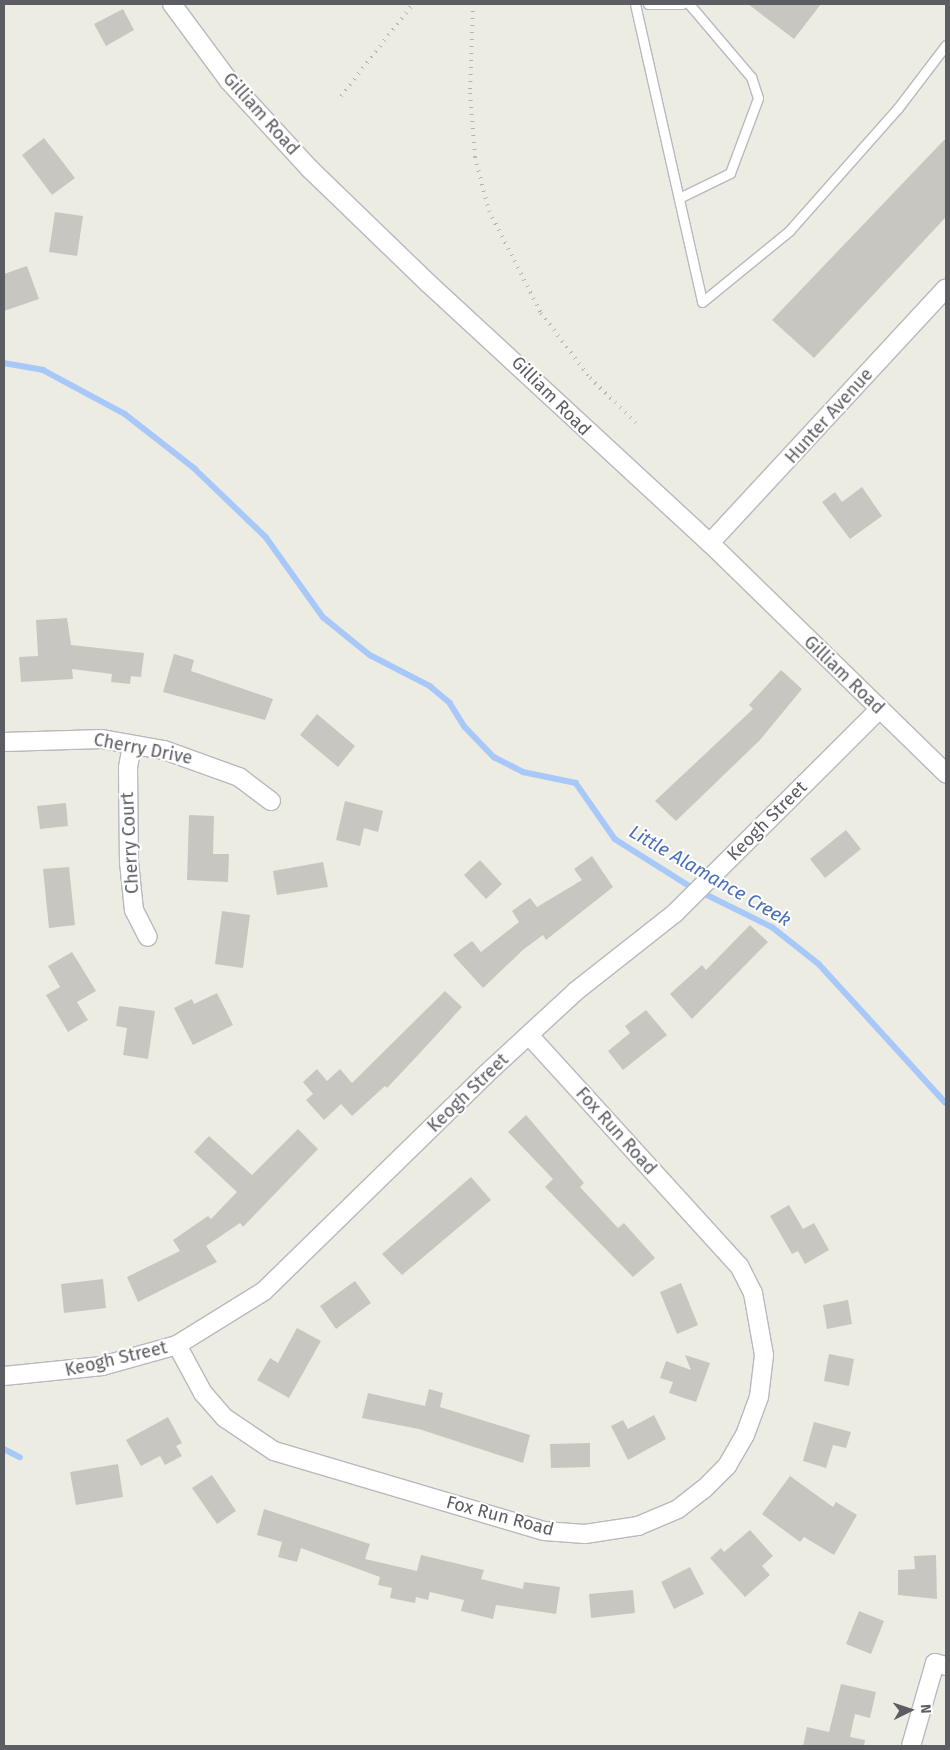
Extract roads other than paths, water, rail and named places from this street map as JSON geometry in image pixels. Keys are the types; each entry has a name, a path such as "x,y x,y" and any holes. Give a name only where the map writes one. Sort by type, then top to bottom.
{"street":[{"name":"Gilliam Road","path":"172,4 229,81 310,169 428,283 710,543 946,773"},
{"name":"Hunter Avenue","path":"710,543 946,288"},
{"name":"Keogh Street","path":"4,1376 102,1366 177,1345 223,1319 289,1269 484,1076 530,1036 576,991 675,913 880,709"},
{"name":"Cherry Drive","path":"4,742 64,737 132,745 211,763 239,776 271,800"},
{"name":"Cherry Court","path":"132,745 128,768 129,862 134,910 148,937"},
{"name":"Fox Run Road","path":"177,1345 203,1393 225,1418 274,1451 544,1531 585,1534 638,1526 678,1508 704,1489 726,1466 745,1435 759,1398 764,1355 753,1293 739,1266 530,1036"},
{"path":"911,1746 940,1664"}],"lane":[{"path":"635,4 702,302 789,231 898,108 946,45"},
{"path":"648,4 682,4"},
{"path":"679,198 730,173 758,98 751,77 689,4"}],"waterway":[{"name":"Little Alamance Creek","path":"4,363 43,370 125,414 194,468 266,537 323,617 370,655 430,686 450,703 465,727 494,757 523,772 576,783 615,839 691,887 772,927 819,964 946,1103"},
{"path":"4,1449 20,1457"}],"railway":[{"path":"341,96 413,4"},
{"path":"473,4 470,93 475,157 489,211 541,313 590,378 636,423"}]}
